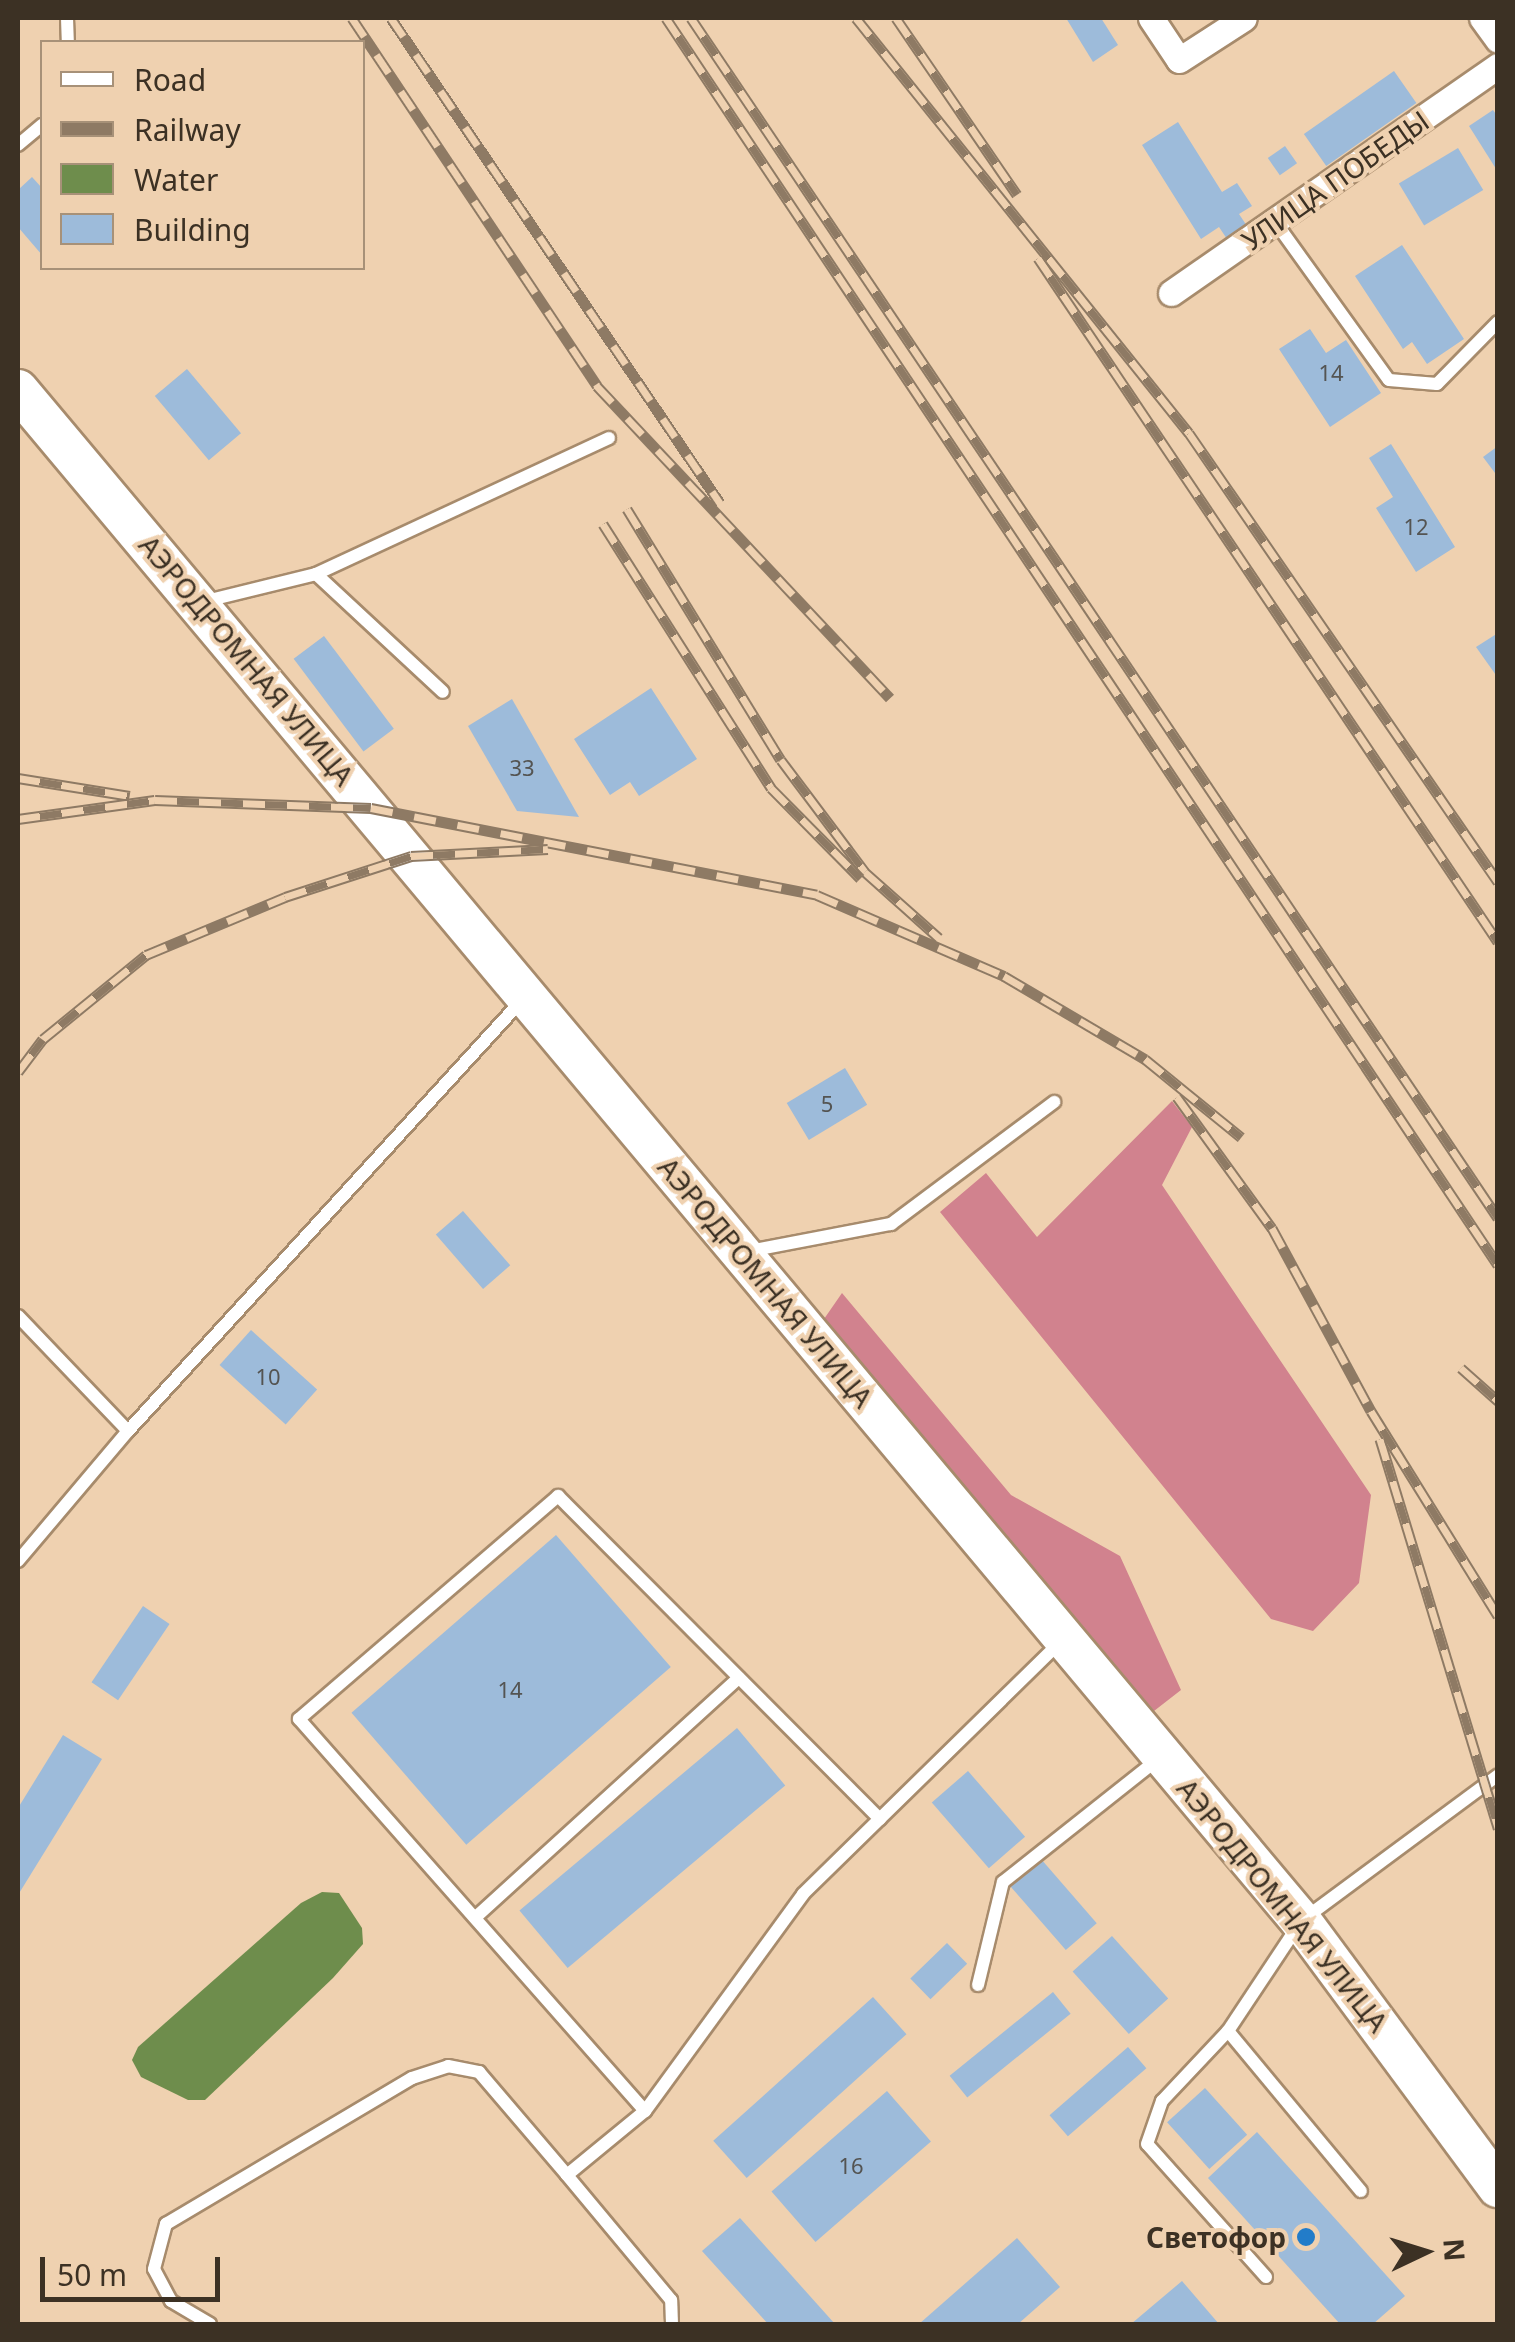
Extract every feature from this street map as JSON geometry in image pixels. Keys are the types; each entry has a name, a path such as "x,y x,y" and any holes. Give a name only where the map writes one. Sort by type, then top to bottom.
{"main road":[{"name":"АЭРОДРОМНАЯ УЛИЦА","path":"18,390 200,602 525,997 1301,1921 1498,2187"}],"street":[{"path":"1151,18 1179,60 1244,18"},
{"path":"1482,18 1498,40"},
{"name":"УЛИЦА ПОБЕДЫ","path":"1171,293 1276,224 1498,66"}],"lane":[{"path":"18,146 40,127"},
{"path":"1276,224 1389,380 1437,384 1498,322"},
{"path":"200,602 316,574 609,438"},
{"path":"316,574 443,692"},
{"path":"18,1561 128,1431 525,997"},
{"path":"742,1252 891,1224 1054,1102"},
{"path":"18,1316 128,1431"},
{"path":"645,2111 300,1719 558,1496 880,1820"},
{"path":"567,2174 645,2111 804,1894 1064,1638"},
{"path":"477,1916 739,1678"},
{"path":"978,1985 1003,1882 1163,1756"},
{"path":"1266,2277 1147,2144 1162,2101 1228,2030 1301,1921 1498,1775"},
{"path":"1228,2030 1362,2191"},
{"path":"210,2324 171,2300 154,2268 166,2224 412,2078 448,2066 479,2072 670,2300 672,2324"}],"shaded area":[{"path":"1172,1101 1192,1127 1162,1185 1371,1495 1359,1583 1313,1631 1271,1619 940,1212 986,1173 1037,1237"},
{"path":"842,1293 1011,1495 1120,1556 1181,1690 1154,1711 824,1319"}],"water":[{"path":"322,1892 339,1893 362,1928 363,1944 333,1978 205,2100 188,2100 141,2077 132,2060 138,2047 301,1903"}],"building":[{"path":"1066,18 1101,18 1118,45 1093,62"},
{"path":"1394,71 1416,103 1326,166 1304,134"},
{"path":"1493,110 1498,117 1498,172 1469,126"},
{"path":"1178,122 1222,192 1237,183 1252,206 1239,214 1247,226 1227,239 1219,227 1201,239 1142,145"},
{"path":"1285,146 1297,163 1280,175 1268,158"},
{"path":"1458,148 1483,190 1424,226 1399,184"},
{"path":"32,177 40,186 40,253 18,227 18,190"},
{"path":"1402,245 1464,339 1427,364 1412,342 1403,349 1355,276"},
{"path":"1310,329 1326,353 1346,340 1381,393 1330,427 1279,349"},
{"path":"187,369 241,433 209,460 155,396"},
{"path":"1391,444 1455,547 1416,572 1376,508 1393,497 1369,458"},
{"path":"1498,446 1498,477 1483,457"},
{"path":"1498,633 1498,678 1476,647"},
{"path":"324,636 394,729 363,752 294,659"},
{"path":"651,688 697,759 639,796 630,782 610,795 574,739"},
{"path":"512,699 579,817 517,811 468,726"},
{"path":"845,1068 867,1105 809,1140 787,1103"},
{"path":"463,1211 510,1265 483,1289 436,1235"},
{"path":"251,1330 317,1390 286,1424 220,1365"},
{"path":"556,1535 671,1667 466,1845 351,1713"},
{"path":"143,1606 170,1624 118,1700 92,1682"},
{"path":"737,1728 785,1785 568,1968 519,1911"},
{"path":"63,1735 102,1759 18,1895 18,1808"},
{"path":"968,1771 1025,1837 989,1868 932,1802"},
{"path":"1041,1859 1097,1923 1066,1950 1010,1886"},
{"path":"1112,1936 1168,1998 1129,2034 1073,1971"},
{"path":"947,1943 967,1964 930,1999 910,1978"},
{"path":"1053,1992 1071,2014 967,2097 950,2076"},
{"path":"873,1997 906,2034 747,2178 713,2141"},
{"path":"1128,2047 1146,2068 1068,2136 1050,2115"},
{"path":"1205,2088 1247,2135 1209,2169 1167,2122"},
{"path":"887,2091 931,2142 815,2242 772,2191"},
{"name":"Светофор","path":"1257,2132 1405,2296 1373,2324 1340,2324 1208,2178"},
{"path":"740,2218 835,2324 768,2324 702,2251"},
{"path":"1017,2238 1060,2287 1018,2324 919,2324"},
{"path":"1182,2281 1219,2324 1131,2324"}],"railway":[{"path":"352,18 597,386 890,698"},
{"path":"391,18 720,503"},
{"path":"666,18 1498,1265"},
{"path":"691,18 1498,1218"},
{"path":"856,18 1189,433 1498,882"},
{"path":"896,18 1017,195"},
{"path":"1038,258 1498,942"},
{"path":"627,509 781,760 865,872 939,938"},
{"path":"603,524 771,788 860,878"},
{"path":"18,778 130,796"},
{"path":"18,819 155,800 371,808 817,895 1004,976 1145,1059 1241,1137"},
{"path":"18,1072 43,1039 146,955 285,897 411,856 548,849"},
{"path":"1177,1097 1272,1228 1371,1411 1498,1616"},
{"path":"1461,1368 1498,1401"},
{"path":"1380,1439 1498,1828"}],"place":[{"name":"Светофор","path":"1306,2237"}]}
